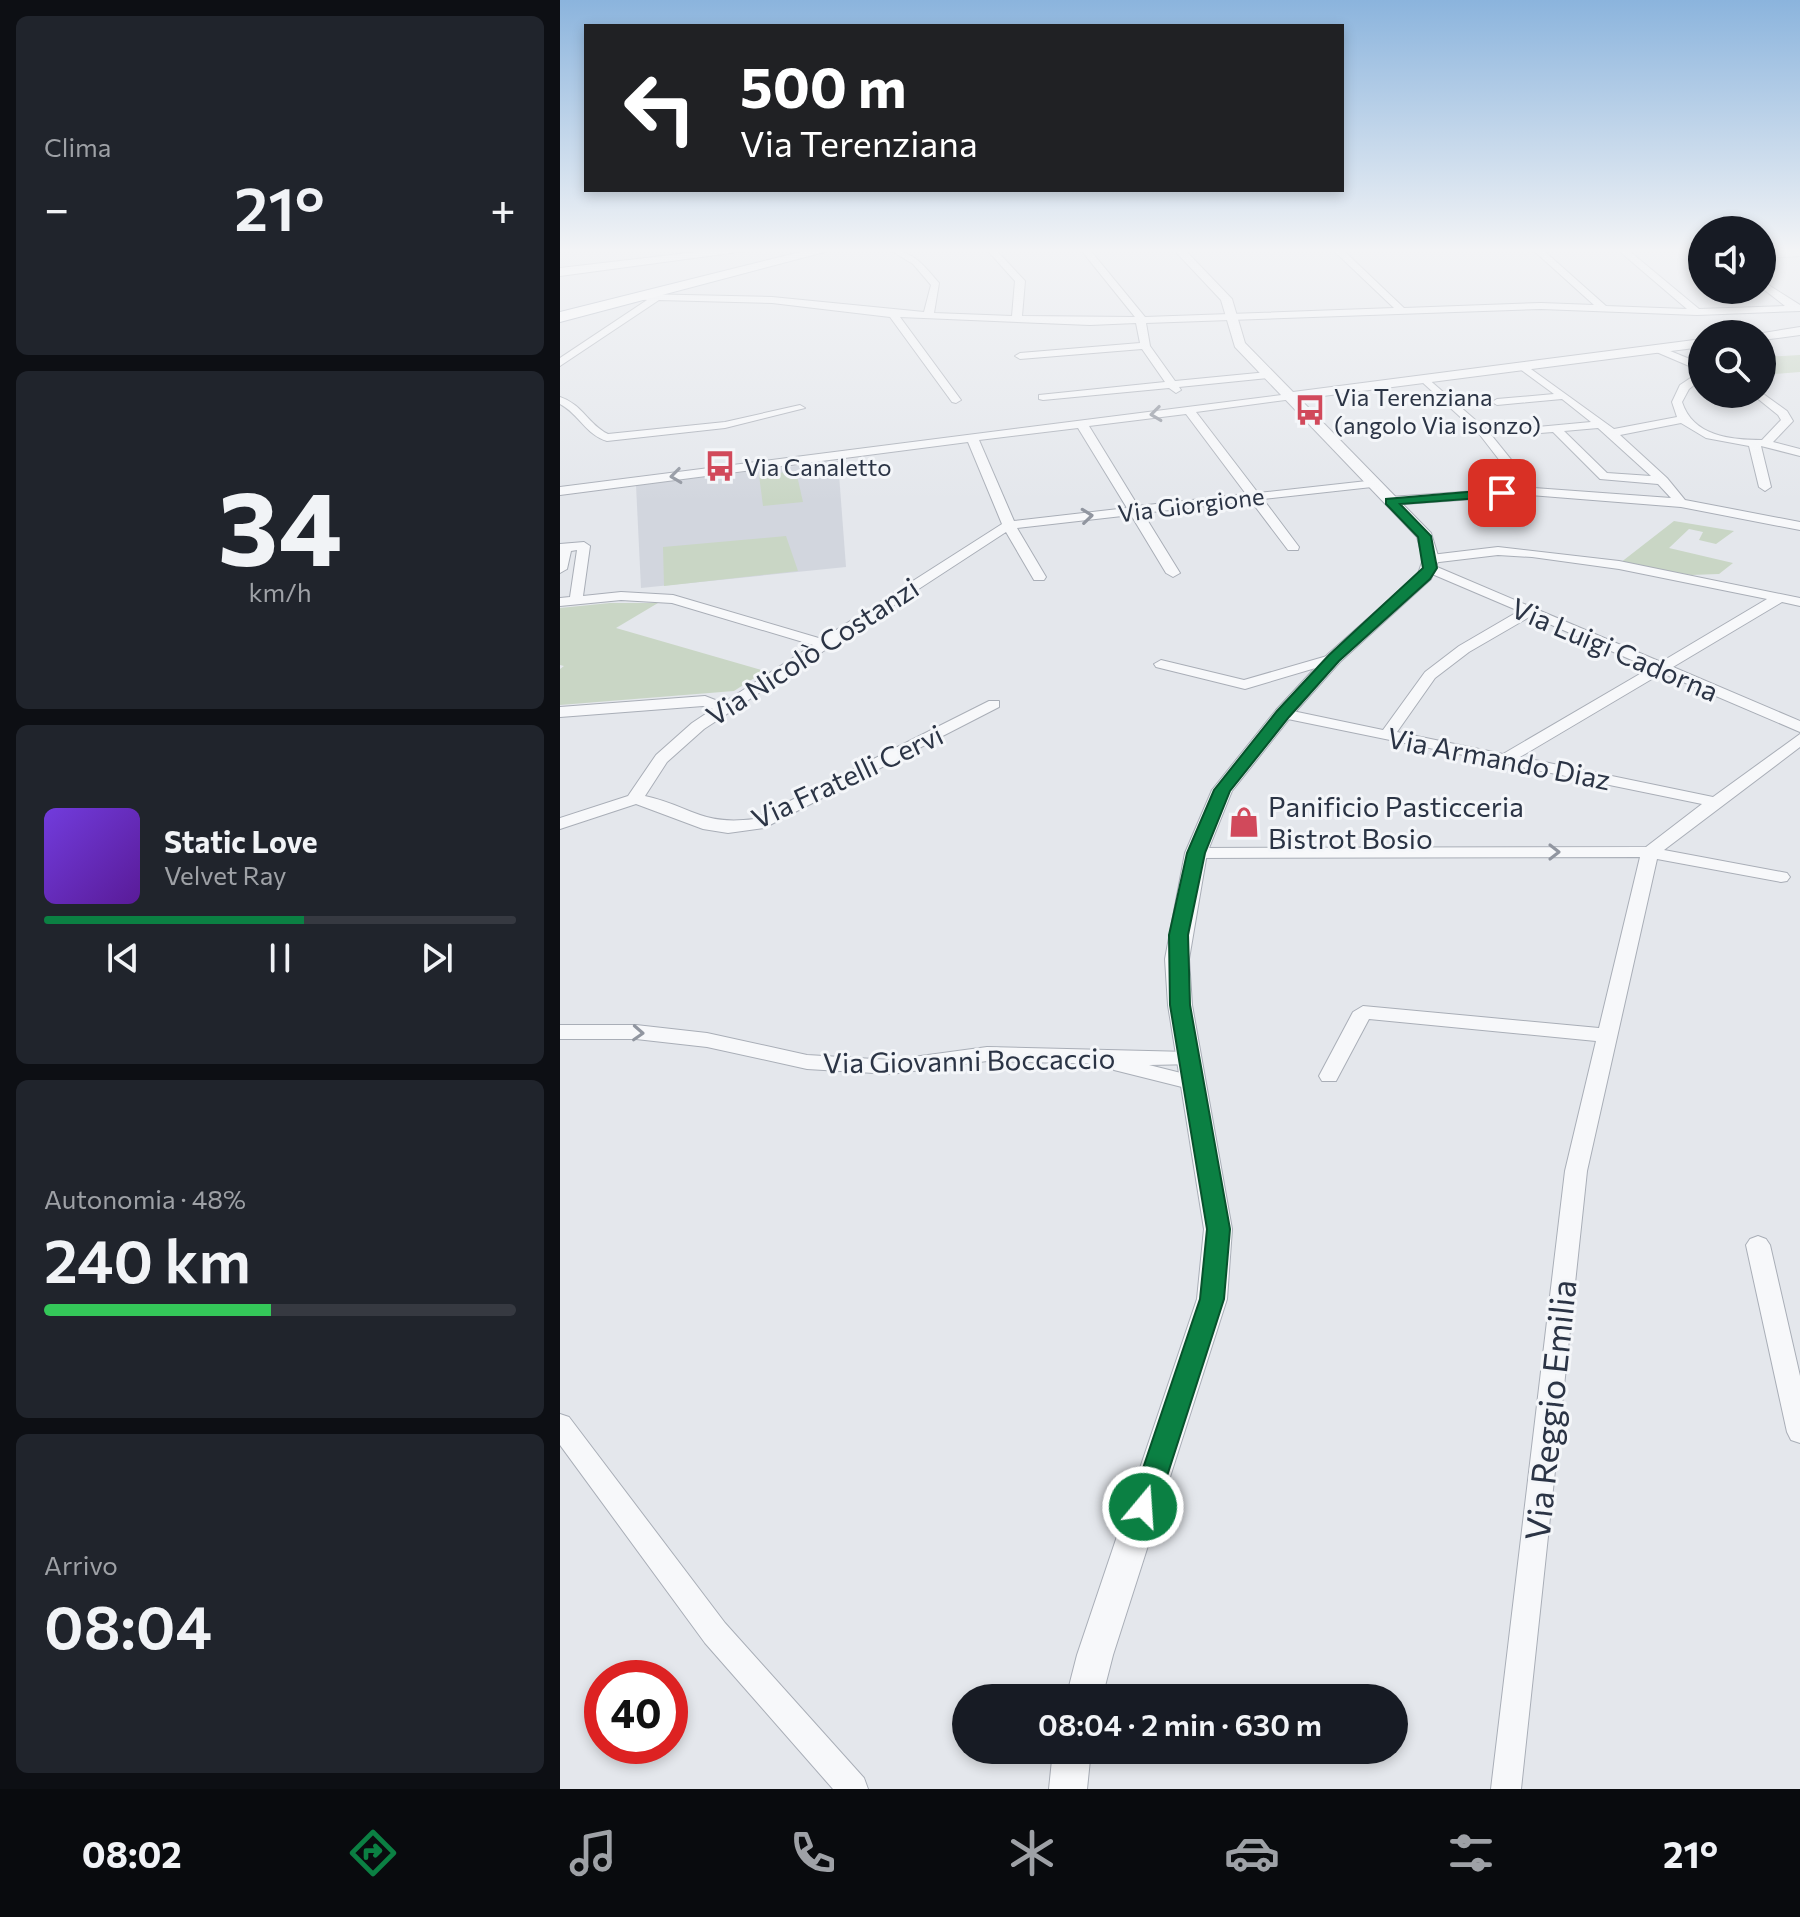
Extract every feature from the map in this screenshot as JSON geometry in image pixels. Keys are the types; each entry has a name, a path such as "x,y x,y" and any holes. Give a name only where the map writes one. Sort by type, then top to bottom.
{"street":[{"path":"560,363 602,333"},
{"path":"907,333 956,400"},
{"path":"1144,333 1145,346 1293,547"},
{"path":"1236,333 1239,344 1425,536 1429,568"},
{"path":"560,491 972,438 1187,406 1289,397 1688,345"},
{"path":"1020,356 1145,346"},
{"path":"1679,346 1688,356"},
{"path":"1658,349 1688,363"},
{"path":"1524,367 1602,424 1663,481 1681,503"},
{"path":"1043,397 1268,375"},
{"path":"1426,380 1484,433 1530,491"},
{"path":"1688,382 1677,402 1683,419 1697,430 1800,453"},
{"path":"1497,402 1565,396"},
{"path":"560,400 572,403 595,435 607,438 725,425 800,408"},
{"path":"1759,443 1787,421 1776,408"},
{"path":"1612,433 1683,419"},
{"path":"1081,423 1173,573"},
{"path":"1516,432 1602,424"},
{"path":"1555,428 1604,476 1663,481"},
{"path":"972,438 1009,525 1039,577"},
{"path":"1759,443 1765,487"},
{"name":"Via Giorgione","path":"1009,525 1372,483"},
{"path":"1390,501 1530,491 1681,503 1800,526"},
{"name":"Via Nicolò Costanzi","path":"635,799 640,786 676,744 723,708 1009,525"},
{"path":"560,569 565,547 584,546 576,600"},
{"path":"1088,1684 1212,1299 1218,1229 1180,1005 1177,959 1196,853 1222,790 1283,714 1334,658 1429,568 1498,551 1532,553 1619,565 1800,602"},
{"name":"Via Luigi Cadorna","path":"1429,568 1800,727"},
{"path":"560,602 650,595 673,599 823,644"},
{"path":"1506,759 1781,597"},
{"path":"1387,735 1430,675 1464,649 1528,612"},
{"path":"1161,664 1245,685 1334,658"},
{"path":"560,712 705,701 723,708"},
{"name":"Via Fratelli Cervi","path":"635,799 654,803 703,824 728,828 758,824 994,704"},
{"name":"Via Armando Diaz","path":"1283,714 1715,802"},
{"path":"1650,852 1800,739"},
{"path":"560,824 635,799"},
{"path":"1196,853 1650,852 1781,877"},
{"name":"Via Reggio Emilia","path":"1506,1789 1576,1171 1650,852"},
{"path":"1329,1076 1363,1012 1607,1035"},
{"name":"Via Giovanni Boccaccio","path":"560,1032 636,1032 707,1040 807,1062 891,1067 987,1054 1087,1057 1191,1071"},
{"path":"1758,1245 1800,1432"},
{"path":"560,1425 715,1633 853,1789"},
{"path":"1068,1789 1071,1764"}],"shaded area":[{"path":"838,461 846,567 641,588 636,485"}],"green space":[{"path":"1800,355 1800,372 1776,374 1776,356"},
{"path":"796,471 803,502 763,506 759,475"},
{"path":"1674,521 1734,531 1716,544 1699,540 1703,532 1689,529 1669,548 1733,563 1719,574 1691,575 1620,563"},
{"path":"786,536 798,571 664,586 663,547"},
{"path":"610,603 658,603 616,628 765,671 734,691 560,705 560,669 564,666 560,665 560,608"}],"place":[{"name":"Via Terenziana (angolo Via isonzo)","path":"1310,410"},
{"name":"Via Canaletto","path":"720,466"},
{"name":"Panificio Pasticceria Bistrot Bosio","path":"1244,822"}],"route":[{"path":"1143,1507 1212,1299 1218,1229 1180,1005 1177,959 1196,853 1222,790 1283,714 1334,658 1425,576 1430,568 1425,536 1390,501 1502,493"}]}
